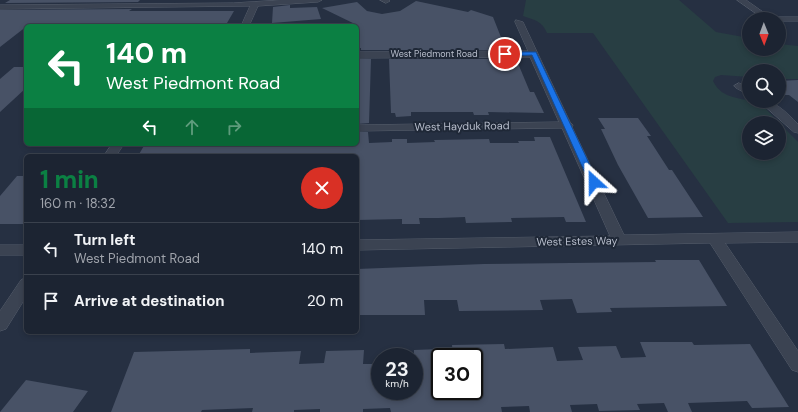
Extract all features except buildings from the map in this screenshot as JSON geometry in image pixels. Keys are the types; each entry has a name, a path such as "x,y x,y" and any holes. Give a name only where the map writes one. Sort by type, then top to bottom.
{"street":[{"path":"0,7 255,4 318,0"},
{"path":"741,0 759,12"},
{"path":"246,24 255,4"},
{"path":"786,19 798,19"},
{"path":"519,22 620,240"},
{"name":"West Piedmont Road","path":"359,55 534,54"},
{"path":"774,108 798,130"},
{"name":"West Hayduk Road","path":"359,128 568,125"},
{"name":"West Estes Way","path":"359,245 798,237"},
{"path":"714,238 798,365"},
{"path":"0,250 24,250"},
{"path":"0,324 24,287"}],"green space":[{"path":"526,0 679,0 716,32 742,37 742,56 786,56 786,45 798,46 798,79 786,79 786,64 742,64 742,76 721,75 715,77 713,81 722,92 742,99 742,108 765,108 773,116 742,116 742,160 786,160 786,130 798,142 798,222 728,223 593,33 547,33 540,23 523,16"}],"route":[{"path":"505,54 534,54 594,182"}]}
